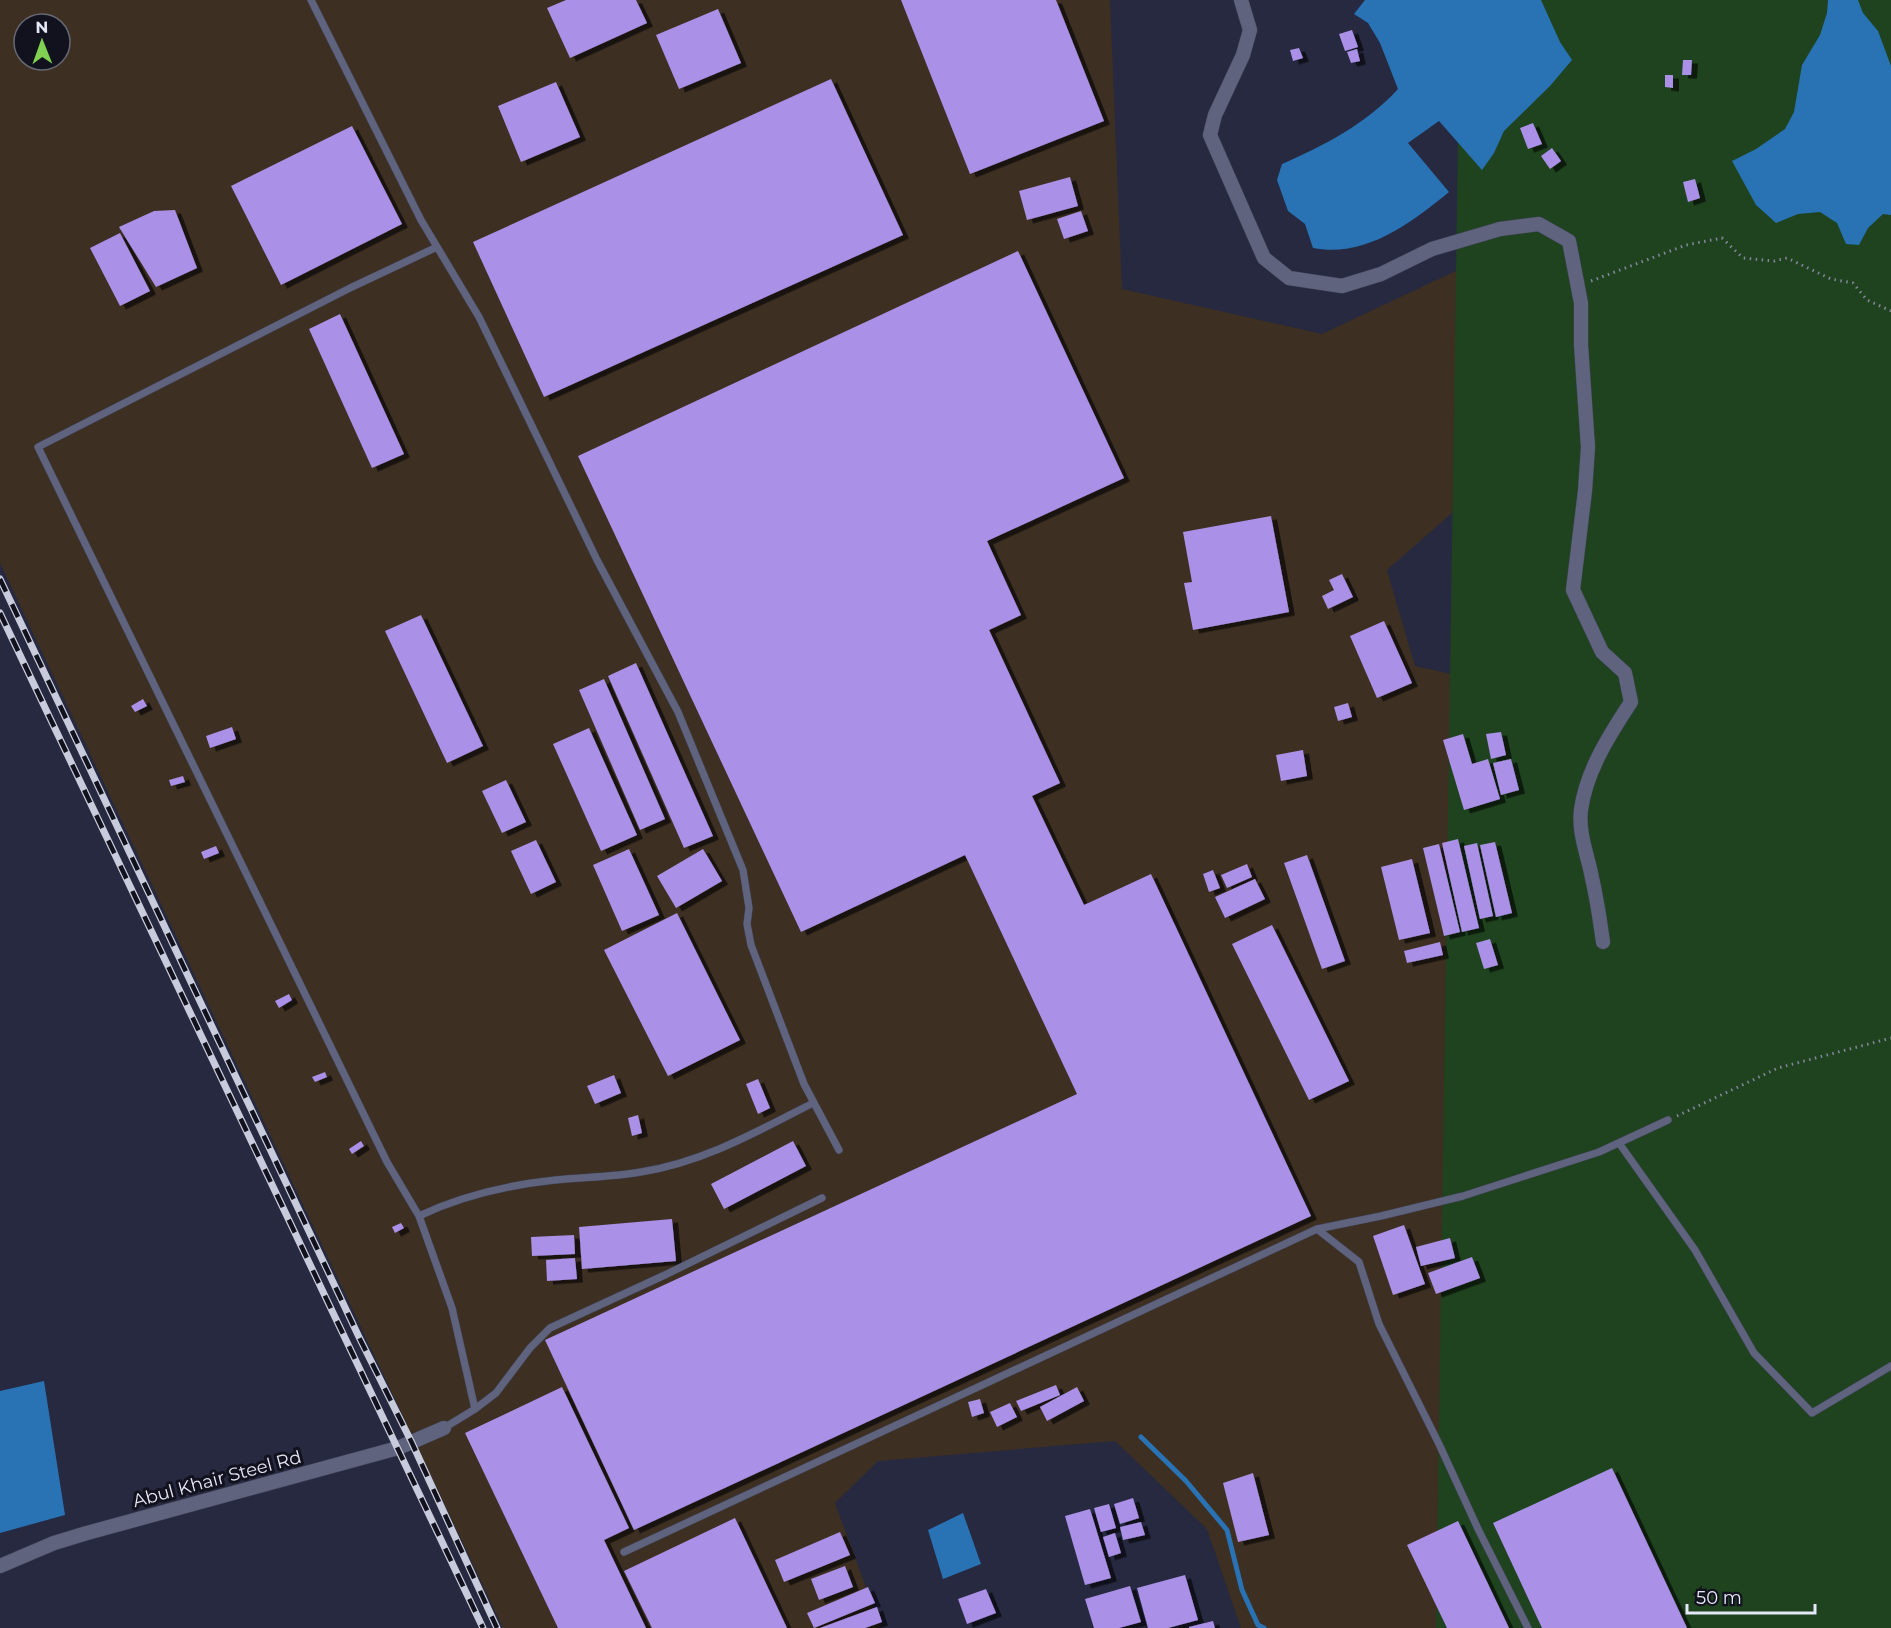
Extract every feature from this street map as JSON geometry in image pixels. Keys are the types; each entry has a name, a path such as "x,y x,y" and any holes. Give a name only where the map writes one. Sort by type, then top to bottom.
{"street":[{"path":"1241,0 1250,30 1243,55 1215,115 1210,135 1264,258 1289,278 1342,286 1381,274 1432,249 1500,229 1539,224 1569,241 1581,303 1581,345 1588,447 1573,590 1602,652 1625,673 1631,702 1610,734 1588,781 1581,811 1582,840 1592,878 1603,942"},
{"name":"Abul Khair Steel Rd","path":"0,1566 54,1543 399,1448 444,1428"}],"lane":[{"path":"311,0 412,204 479,316 597,560 678,712 743,870 749,908 747,924 751,945 804,1084 838,1150"},
{"path":"437,247 350,288 38,447 387,1162 419,1216 452,1308 475,1409"},
{"path":"419,1216 446,1203 513,1186 642,1172 680,1164 731,1146 813,1103"},
{"path":"624,1552 1317,1228 1382,1216 1463,1196 1599,1152 1668,1120"},
{"path":"1619,1143 1695,1250 1754,1353 1812,1413 1891,1366"},
{"path":"444,1428 496,1393 530,1348 550,1328 668,1274 822,1198"},
{"path":"1317,1228 1359,1262 1379,1324 1528,1628"}],"path":[{"path":"1578,286 1686,245 1722,238 1743,258 1774,261 1787,258 1831,279 1853,283 1867,300 1891,311"},
{"path":"1668,1120 1778,1068 1891,1038"}],"shaded area":[{"path":"0,0 1110,0 1122,289 1322,334 1496,252 1532,443 1387,570 1415,666 1620,711 1891,1628 1241,1628 1207,1529 1115,1441 878,1461 835,1503 881,1628 503,1628 0,563"}],"green space":[{"path":"1460,0 1891,0 1891,1628 1436,1628"}],"water":[{"path":"1365,0 1541,0 1560,42 1572,60 1550,86 1504,131 1494,153 1482,170 1439,121 1408,143 1449,192 1403,226 1369,243 1333,250 1313,248 1305,224 1288,211 1277,180 1282,164 1359,123 1398,89 1380,43 1368,23 1354,14"},
{"path":"1828,0 1858,0 1863,13 1878,31 1891,66 1891,215 1883,214 1868,228 1859,245 1846,244 1837,223 1820,212 1798,214 1776,223 1756,205 1732,161 1756,149 1785,129 1794,112 1802,65 1820,35 1827,13"},
{"path":"44,1381 65,1515 0,1533 0,1391"},
{"path":"963,1513 981,1564 943,1579 928,1530"}],"building":[{"path":"566,0 636,0 647,23 570,58 547,8"},
{"path":"901,0 1056,0 1104,121 970,174"},
{"path":"718,9 741,63 679,89 656,35"},
{"path":"1352,30 1358,47 1345,51 1339,34"},
{"path":"1299,48 1303,58 1293,61 1290,50"},
{"path":"1357,49 1360,61 1351,63 1347,52"},
{"path":"1683,60 1692,60 1691,75 1682,75"},
{"path":"1665,75 1673,75 1673,88 1665,87"},
{"path":"831,79 903,235 544,397 473,242"},
{"path":"556,82 580,137 521,162 498,106"},
{"path":"1533,123 1542,144 1528,149 1520,128"},
{"path":"352,126 402,224 281,285 231,186"},
{"path":"1552,148 1561,161 1550,169 1541,156"},
{"path":"1070,177 1078,206 1027,220 1019,191"},
{"path":"1695,179 1700,198 1688,202 1683,182"},
{"path":"175,210 197,268 156,287 119,227 154,211"},
{"path":"1081,211 1088,231 1064,239 1057,219"},
{"path":"120,233 150,291 120,306 90,248"},
{"path":"1018,251 1124,478 987,541 1021,615 989,630 1060,783 1032,796 1084,905 1151,874 1311,1216 634,1530 545,1340 1077,1094 965,855 801,932 578,456"},
{"path":"340,314 404,454 372,468 309,329"},
{"path":"1271,516 1289,612 1193,630 1184,583 1192,582 1183,532"},
{"path":"1342,574 1353,597 1328,609 1322,596 1334,590 1329,580"},
{"path":"421,615 483,746 447,763 385,631"},
{"path":"1384,621 1412,683 1377,698 1350,636"},
{"path":"636,663 713,836 684,848 608,676"},
{"path":"604,679 665,819 640,830 579,690"},
{"path":"143,699 147,706 135,712 131,706"},
{"path":"1348,703 1352,717 1338,721 1334,707"},
{"path":"232,727 236,739 210,748 206,736"},
{"path":"589,728 637,835 601,851 553,744"},
{"path":"1501,732 1506,755 1491,759 1486,734"},
{"path":"1463,734 1472,764 1488,759 1500,799 1464,810 1443,740"},
{"path":"1303,750 1307,776 1281,781 1276,755"},
{"path":"1511,759 1519,790 1501,795 1493,763"},
{"path":"183,776 185,782 171,786 169,780"},
{"path":"506,780 526,822 502,833 482,791"},
{"path":"1458,839 1479,928 1462,932 1442,843"},
{"path":"536,840 556,882 531,894 511,851"},
{"path":"1495,842 1512,913 1496,917 1480,845"},
{"path":"1477,843 1493,916 1480,919 1464,846"},
{"path":"1439,844 1460,932 1444,936 1423,848"},
{"path":"216,846 219,853 204,859 201,852"},
{"path":"629,849 659,915 622,931 593,865"},
{"path":"703,849 722,881 676,908 657,876"},
{"path":"1307,855 1345,961 1322,969 1284,863"},
{"path":"1412,859 1430,933 1399,940 1381,867"},
{"path":"1247,864 1252,877 1227,888 1221,875"},
{"path":"1213,870 1220,888 1209,892 1203,874"},
{"path":"1255,879 1265,899 1225,918 1215,897"},
{"path":"677,913 740,1040 668,1076 604,950"},
{"path":"1272,925 1349,1081 1309,1100 1232,944"},
{"path":"1490,939 1498,965 1484,969 1476,943"},
{"path":"1440,942 1443,955 1407,963 1404,951"},
{"path":"289,994 292,1000 279,1008 275,1001"},
{"path":"325,1072 327,1077 315,1082 312,1077"},
{"path":"614,1075 621,1093 595,1104 587,1086"},
{"path":"758,1079 770,1108 758,1114 746,1084"},
{"path":"638,1115 642,1133 632,1136 628,1118"},
{"path":"361,1141 364,1146 352,1154 349,1149"},
{"path":"793,1141 806,1166 724,1209 711,1184"},
{"path":"672,1219 676,1261 582,1269 579,1227"},
{"path":"401,1223 404,1228 395,1233 392,1227"},
{"path":"1404,1225 1425,1284 1393,1295 1373,1236"},
{"path":"574,1235 575,1254 532,1256 531,1237"},
{"path":"1450,1238 1455,1258 1421,1266 1416,1247"},
{"path":"1472,1257 1480,1278 1436,1294 1428,1273"},
{"path":"575,1258 577,1279 547,1281 546,1260"},
{"path":"1056,1385 1060,1395 1021,1411 1016,1401"},
{"path":"562,1387 629,1528 604,1540 646,1628 558,1628 465,1433"},
{"path":"1077,1387 1084,1401 1047,1421 1040,1407"},
{"path":"980,1399 984,1413 972,1417 968,1402"},
{"path":"1010,1403 1017,1417 997,1427 990,1412"},
{"path":"1612,1468 1687,1628 1542,1628 1493,1523"},
{"path":"1253,1473 1269,1535 1238,1542 1223,1483"},
{"path":"1133,1498 1139,1518 1120,1524 1114,1504"},
{"path":"1109,1504 1116,1528 1101,1532 1094,1508"},
{"path":"1090,1509 1111,1578 1085,1585 1065,1516"},
{"path":"735,1518 787,1628 652,1628 624,1571"},
{"path":"1458,1521 1509,1628 1447,1628 1407,1545"},
{"path":"1141,1522 1145,1535 1123,1540 1120,1527"},
{"path":"840,1532 850,1555 784,1582 775,1560"},
{"path":"1115,1533 1121,1553 1109,1557 1103,1537"},
{"path":"845,1566 853,1587 819,1600 811,1579"},
{"path":"1185,1575 1198,1620 1168,1628 1148,1628 1137,1588"},
{"path":"1130,1586 1141,1622 1119,1628 1094,1628 1085,1599"},
{"path":"868,1587 875,1603 814,1628 807,1613"},
{"path":"986,1589 996,1613 967,1624 958,1599"},
{"path":"877,1607 882,1622 865,1628 820,1628"},
{"path":"1213,1621 1215,1628 1189,1628 1189,1627"}],"waterway":[{"path":"1141,1437 1186,1481 1227,1530 1242,1590 1258,1625 1264,1628"}],"railway":[{"path":"0,579 359,1337 412,1443 497,1628"},
{"path":"0,613 483,1628"}]}
